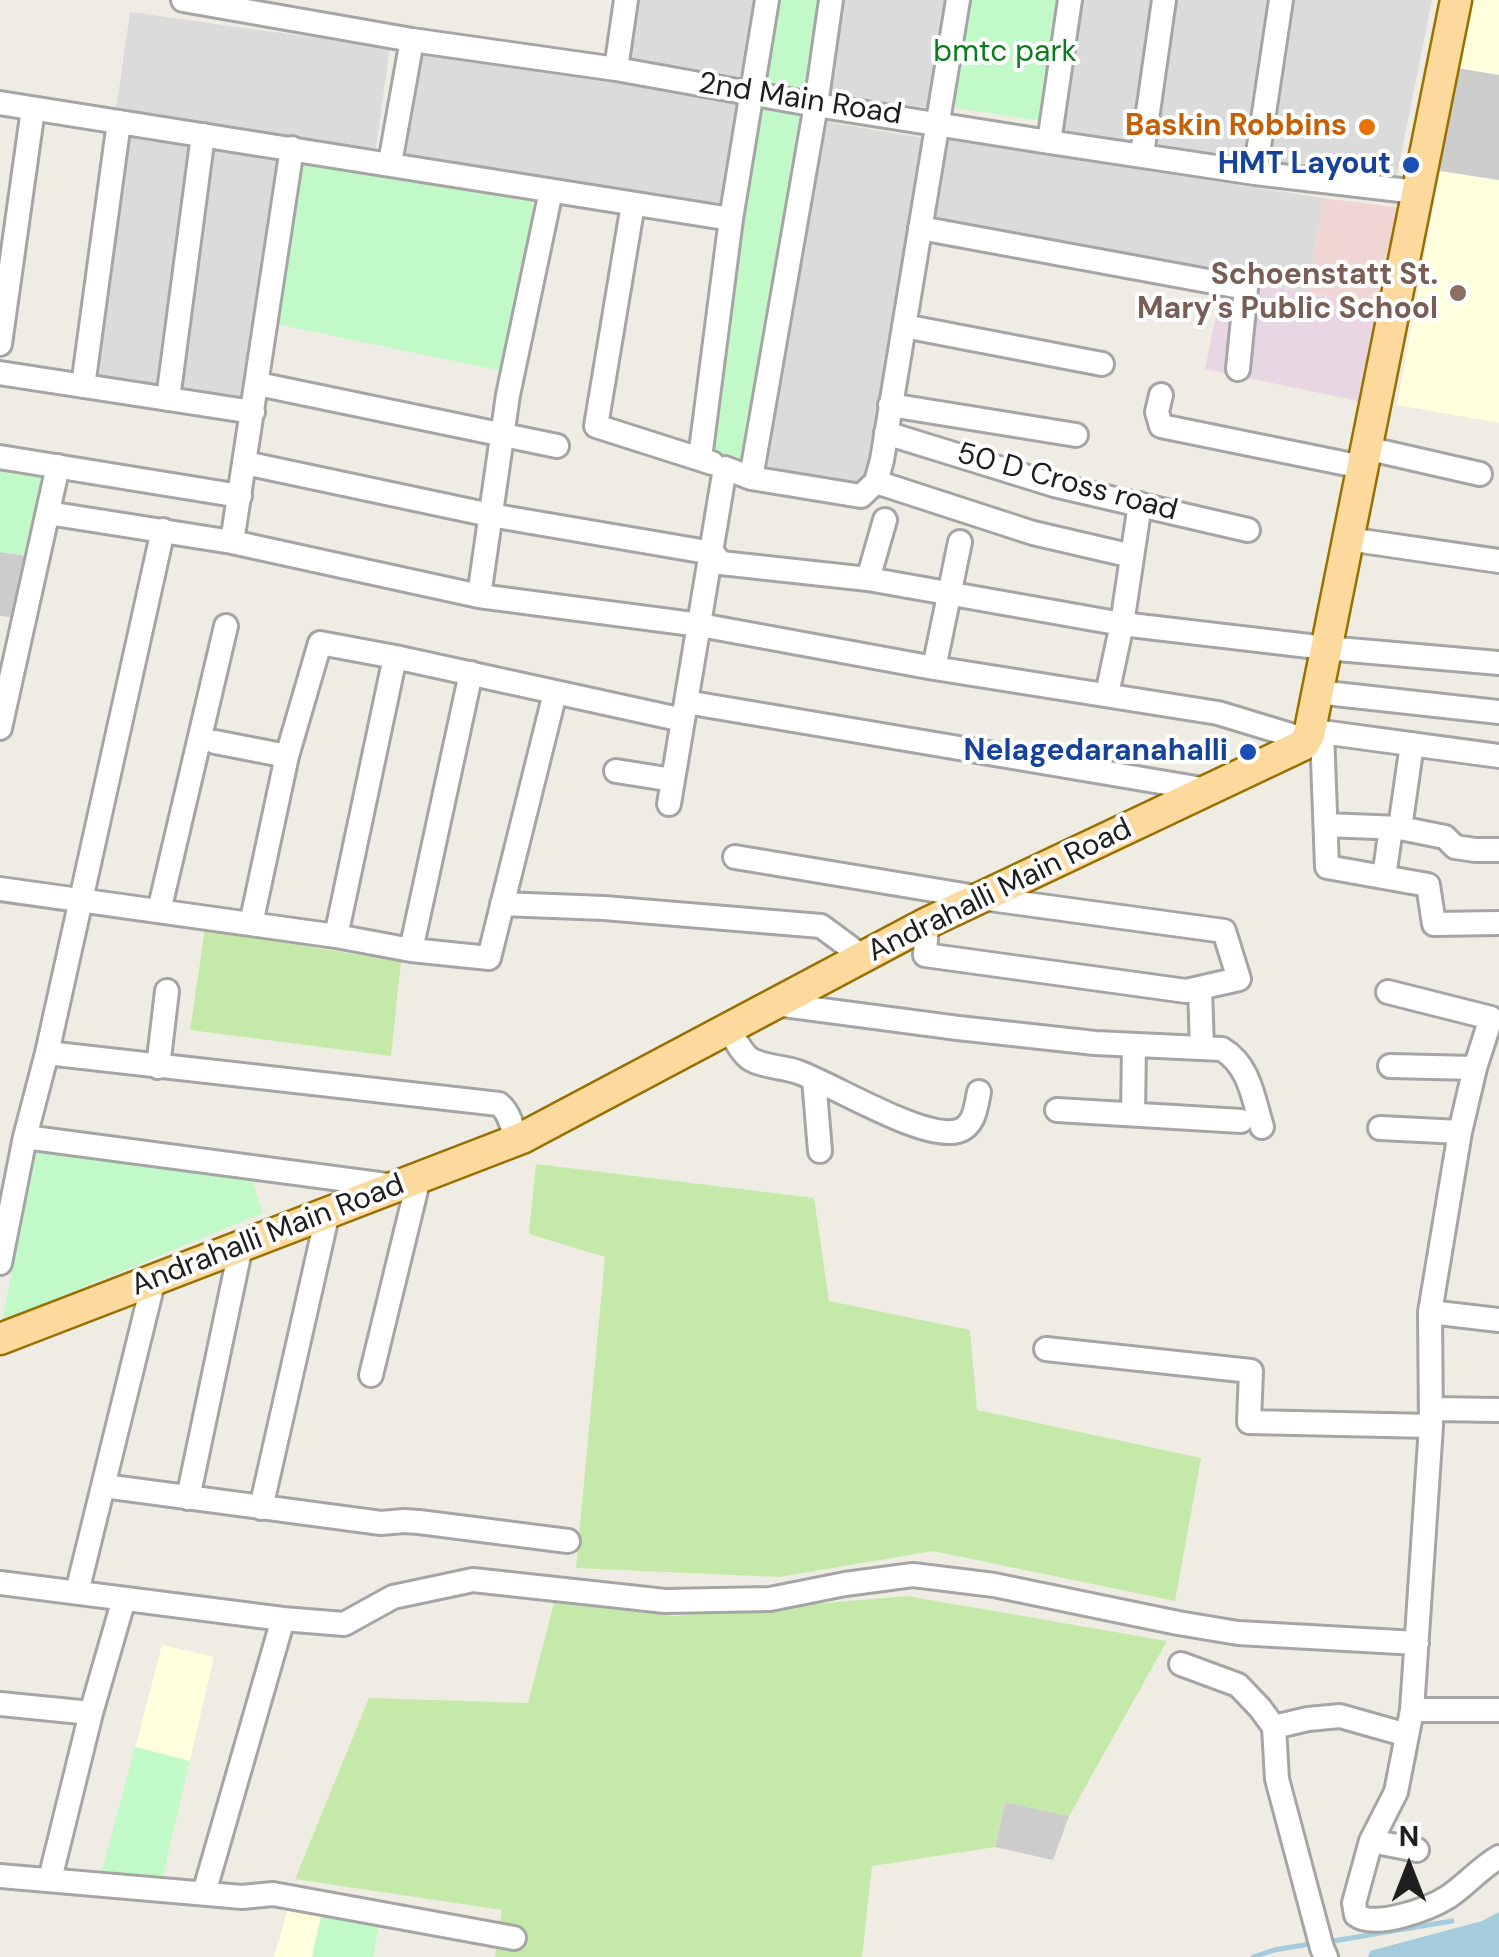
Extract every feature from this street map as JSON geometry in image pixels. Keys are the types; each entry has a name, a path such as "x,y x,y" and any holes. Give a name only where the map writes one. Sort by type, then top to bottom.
{"main road":[{"path":"1314,736 1317,692 1456,0"},
{"name":"Andrahalli Main Road","path":"0,1339 515,1140 927,922 1314,736"}],"street":[{"name":"2nd Main Road","path":"183,0 317,11 412,40 616,69 1049,142 1417,192"},
{"path":"616,69 626,0"},
{"path":"700,458 731,219 767,0"},
{"path":"751,478 832,0"},
{"path":"633,204 596,426 751,478 862,496 876,482 886,433 958,0"},
{"path":"1049,142 1070,0"},
{"path":"1142,154 1164,0"},
{"path":"1255,173 1280,0"},
{"path":"390,163 412,40"},
{"path":"0,103 731,219"},
{"path":"0,344 10,199 33,109"},
{"path":"82,386 119,122"},
{"path":"168,399 203,135"},
{"path":"232,542 292,148"},
{"path":"480,596 508,395 551,191"},
{"path":"920,228 1246,288 1238,369"},
{"path":"904,326 1102,364"},
{"path":"0,373 253,412"},
{"path":"258,384 558,446"},
{"path":"1161,396 1157,412 1161,426 1480,474"},
{"path":"890,404 1076,435"},
{"name":"50 D Cross road","path":"886,433 1054,485 1248,530"},
{"path":"0,458 240,496"},
{"path":"245,463 490,515 712,553 721,563 868,579 1122,624 1499,663"},
{"path":"0,728 4,690 58,466"},
{"path":"669,804 725,468"},
{"path":"876,482 1033,533 1132,556"},
{"path":"1107,694 1140,504"},
{"path":"48,512 232,542 480,596 700,624 934,668 1218,713 1314,736 1499,756"},
{"path":"868,579 885,520"},
{"path":"0,1264 163,530"},
{"path":"1348,540 1499,560"},
{"path":"934,668 960,542"},
{"path":"159,911 226,626"},
{"path":"251,924 287,756 320,643 555,693 1208,790"},
{"path":"336,936 396,657"},
{"path":"410,950 471,673"},
{"path":"1317,692 1499,712"},
{"path":"0,889 410,950 489,958 555,693"},
{"path":"1314,736 1326,825 1327,867 1428,884 1434,924 1499,923"},
{"path":"215,742 287,756"},
{"path":"1384,877 1412,744"},
{"path":"616,771 673,780"},
{"path":"1326,825 1396,828 1446,837 1455,847 1499,850"},
{"path":"735,857 982,898 1224,931 1239,979 1186,991 925,955 927,922"},
{"path":"502,904 604,908 820,926 862,957"},
{"path":"1200,988 1202,1048"},
{"path":"158,1068 167,991"},
{"path":"1388,992 1495,1012 1475,1068 1460,1132 1430,1312 1430,1418 1412,1710 1396,1792 1372,1841 1354,1903 1356,1915 1362,1920 1382,1920 1432,1906 1499,1857"},
{"path":"776,1004 1095,1043 1222,1050 1234,1056 1245,1070 1252,1124 1058,1110"},
{"path":"728,1029 752,1060 800,1073 901,1120 954,1132 964,1129 972,1121 979,1092"},
{"path":"1133,1114 1134,1045"},
{"path":"47,1054 499,1104 514,1128 515,1140"},
{"path":"1390,1066 1475,1068"},
{"path":"814,1080 820,1151"},
{"path":"1380,1128 1460,1132"},
{"path":"26,1138 408,1182 371,1376"},
{"path":"262,1508 328,1212"},
{"path":"188,1498 241,1246"},
{"path":"77,1592 154,1280"},
{"path":"1430,1312 1499,1320"},
{"path":"1046,1349 1251,1371 1250,1422 1430,1418 1499,1410"},
{"path":"104,1486 381,1524 404,1520 568,1542"},
{"path":"0,1584 283,1620 344,1624 393,1597 473,1580 666,1602 770,1599 913,1575 994,1585 1238,1633 1417,1643"},
{"path":"50,1879 124,1598"},
{"path":"204,1893 283,1620"},
{"path":"1181,1664 1238,1685 1274,1727 1277,1780 1322,1947"},
{"path":"1,1707 91,1713"},
{"path":"1412,1710 1499,1710"},
{"path":"1274,1727 1340,1716 1407,1734"},
{"path":"1372,1841 1417,1850"},
{"path":"0,1876 242,1897 274,1894 514,1938"}],"shaded area":[{"path":"629,0 761,0 749,78 620,57"},
{"path":"838,0 950,0 932,108 823,93"},
{"path":"1077,0 1156,0 1135,143 1059,130"},
{"path":"1171,0 1273,0 1251,161 1150,147"},
{"path":"1290,0 1432,0 1396,180 1267,161"},
{"path":"1472,0 1499,0 1499,75 1456,68"},
{"path":"130,12 390,48 375,154 116,110"},
{"path":"418,52 742,103 725,211 401,160"},
{"path":"1456,68 1499,75 1499,180 1440,171"},
{"path":"821,121 929,139 864,485 758,465"},
{"path":"122,135 198,146 164,393 87,382"},
{"path":"946,140 1323,198 1308,292 929,221"},
{"path":"208,150 279,160 245,404 174,394"},
{"name":"Schoenstatt St. Mary's Public School","path":"1440,171 1499,180 1499,423 1397,405"},
{"path":"1323,198 1401,208 1381,305 1308,292"},
{"path":"1224,278 1381,305 1363,402 1205,369"},
{"path":"0,552 28,556 17,618 0,616"},
{"path":"162,1645 214,1657 163,1876 103,1871"},
{"path":"1005,1802 1069,1816 1053,1860 995,1847"},
{"path":"289,1904 379,1925 374,1957 274,1957"}],"green space":[{"path":"775,0 824,0 810,90 762,82"},
{"name":"bmtc park","path":"968,0 1057,0 1040,121 951,107"},
{"path":"758,108 808,117 747,467 709,448"},
{"path":"299,163 533,202 507,372 276,324"},
{"path":"0,463 47,469 28,556 0,552"},
{"path":"205,929 401,962 391,1056 190,1030"},
{"path":"38,1144 251,1176 263,1213 2,1321"},
{"path":"536,1164 814,1198 829,1301 970,1330 977,1410 1201,1458 1175,1601 933,1551 779,1577 576,1568 605,1257 529,1234"},
{"path":"907,1596 1167,1641 1069,1816 1005,1802 995,1847 872,1866 862,1957 495,1957 502,1910 295,1879 369,1698 528,1703 554,1603 675,1616"},
{"path":"135,1747 190,1761 163,1876 102,1871"},
{"path":"322,1912 379,1925 374,1957 312,1957"}],"water":[{"path":"1499,1912 1499,1957 1368,1957 1370,1951 1482,1921"}],"waterway":[{"path":"1327,1942 1452,1921"},
{"path":"1253,1957 1316,1943"}],"place":[{"name":"Baskin Robbins","path":"1367,127"},
{"name":"HMT Layout","path":"1411,165"},
{"name":"Schoenstatt St. Mary's Public School","path":"1458,293"},
{"name":"Nelagedaranahalli","path":"1248,752"}]}
